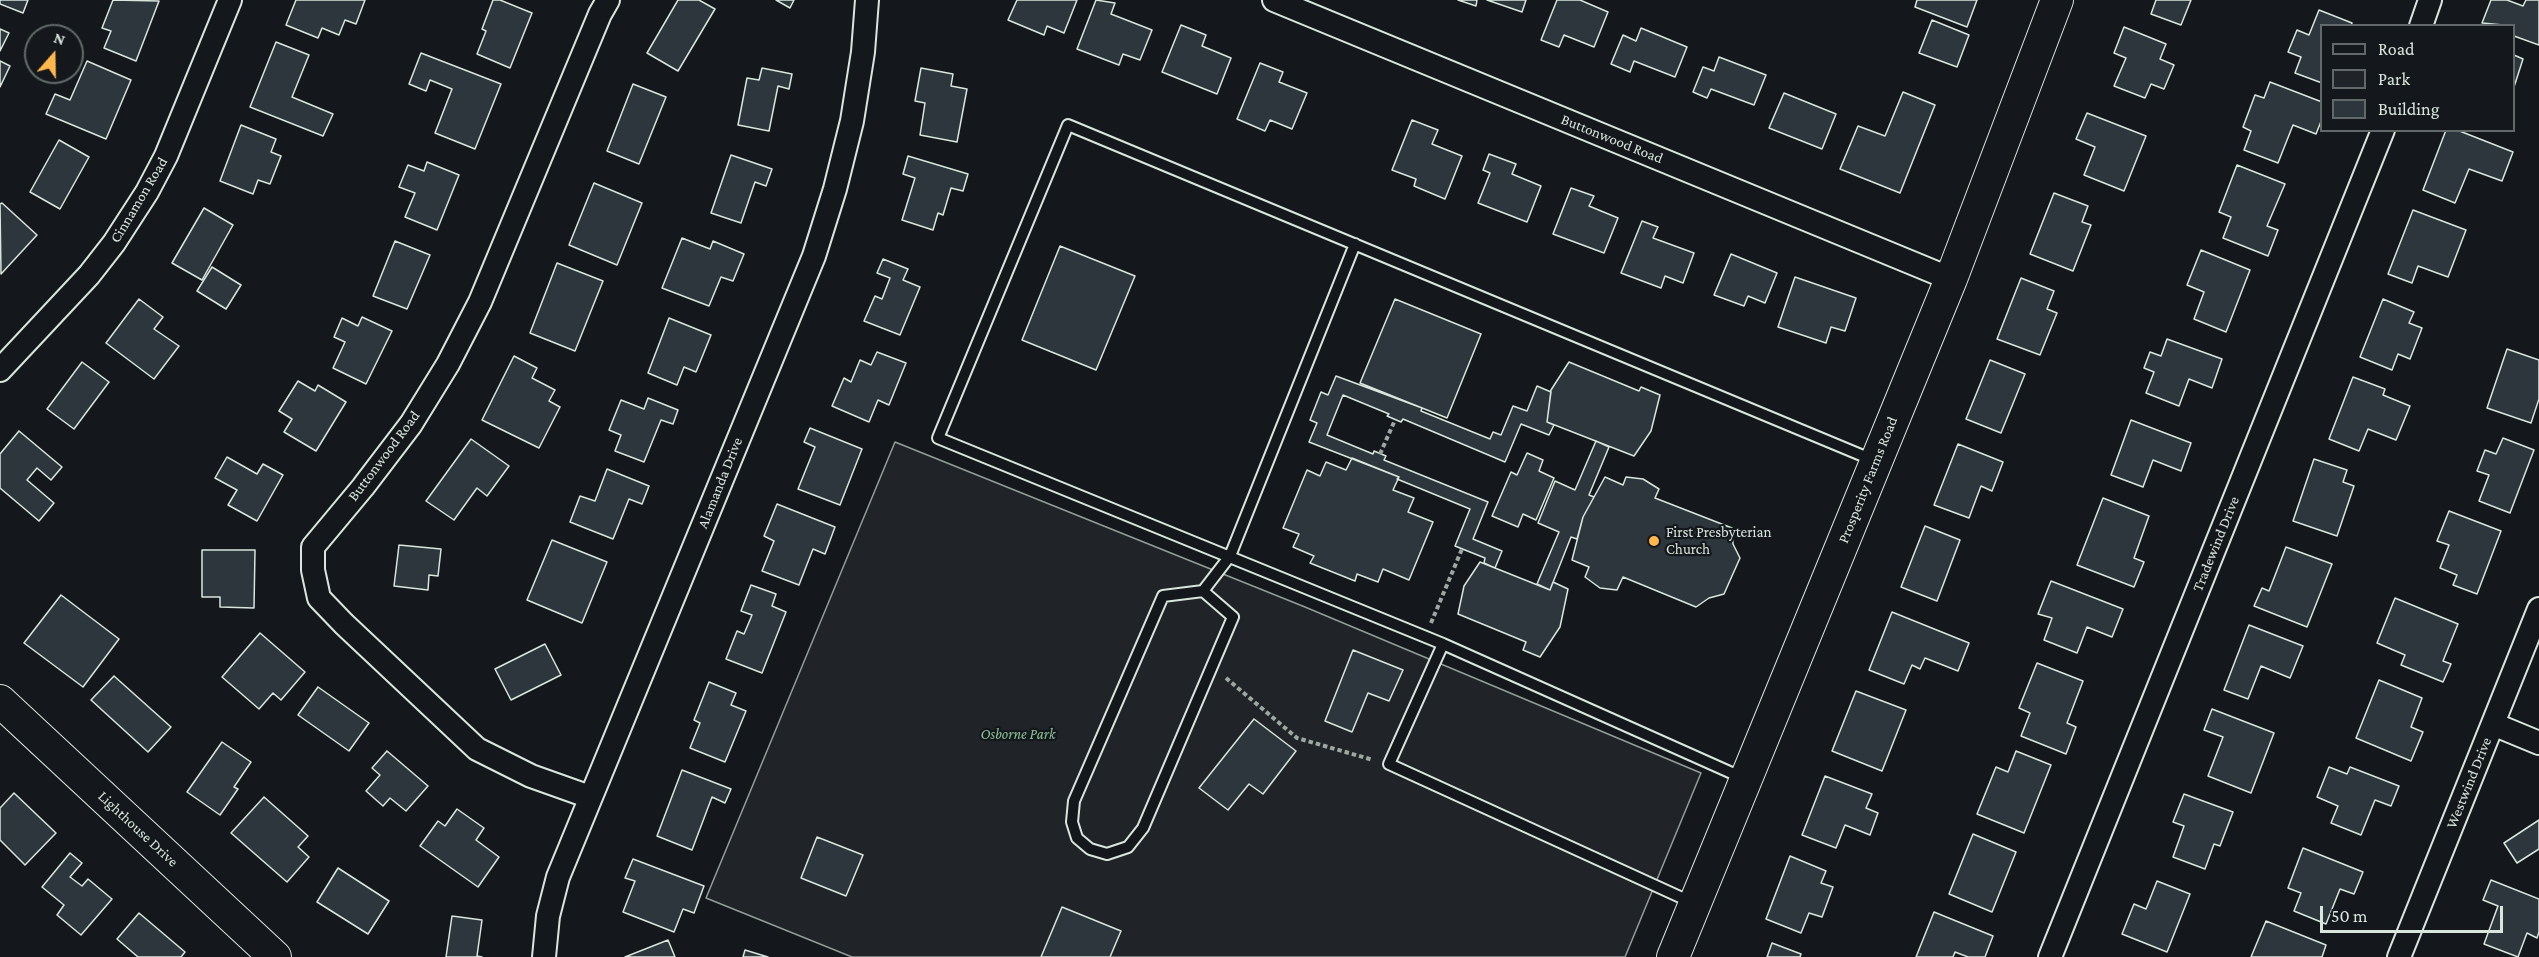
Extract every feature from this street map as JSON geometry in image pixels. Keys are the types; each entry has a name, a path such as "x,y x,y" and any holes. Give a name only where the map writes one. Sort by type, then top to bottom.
{"street":[{"name":"Cinnamon Road","path":"0,370 89,275 114,243 147,192 166,156 230,0"},
{"name":"Buttonwood Road","path":"590,797 531,776 477,748 319,598 313,570 313,547 411,424 448,364 480,302 600,14 608,0"},
{"name":"Alamanda Drive","path":"544,957 548,916 558,877 813,255 836,189 852,121 863,52 867,0"},
{"name":"Buttonwood Road","path":"1274,0 1951,279"},
{"name":"Prosperity Farms Road","path":"1673,957 1951,279 2057,0"},
{"path":"2422,24 2430,0"},
{"name":"Tradewind Drive","path":"2050,957 2382,132"},
{"name":"Westwind Drive","path":"2399,957 2539,609"},
{"name":"Lighthouse Drive","path":"0,701 275,957"},
{"path":"2493,724 2539,743"}],"lane":[{"path":"1746,779 1443,644 938,438 1068,125 1876,461"},
{"path":"1203,591 1233,617 1143,828 1128,848 1107,854 1090,849 1077,838 1072,822 1074,801 1163,596 1203,591 1230,556 1354,244"},
{"path":"1443,644 1389,764 1694,904"}],"path":[{"path":"1380,454 1395,420"},
{"path":"1425,637 1462,549"},
{"path":"1212,666 1297,738 1389,764"}],"green space":[{"name":"Osborne Park","path":"895,442 1305,607 1701,773 1625,957 852,957 706,898"}],"building":[{"path":"0,0 28,0 23,13 0,4"},
{"path":"113,0 159,1 136,61 104,48 111,31 102,28"},
{"path":"296,0 365,0 356,24 345,20 339,35 322,28 318,38 286,25"},
{"path":"493,0 500,0 532,13 510,68 477,54 486,31 482,29"},
{"path":"678,0 699,0 715,9 678,71 647,53"},
{"path":"776,0 794,0 790,8"},
{"path":"1017,0 1077,0 1064,33 1047,26 1044,35 1008,20"},
{"path":"1096,0 1115,3 1111,14 1152,30 1140,60 1123,54 1119,65 1077,49"},
{"path":"1458,0 1477,0 1476,6"},
{"path":"1487,0 1526,0 1522,12"},
{"path":"1557,0 1580,0 1608,12 1594,47 1564,35 1559,47 1541,40"},
{"path":"1917,0 1977,0 1967,27 1915,7"},
{"path":"2156,0 2191,0 2181,25 2151,14"},
{"path":"2491,0 2507,0 2523,6 2526,0 2539,0 2539,45 2515,36 2515,24 2482,23"},
{"path":"2319,10 2352,23 2320,24 2320,82 2295,73 2301,57 2288,52 2297,30 2309,35"},
{"path":"1932,20 1969,35 1957,67 1919,53"},
{"path":"1181,25 1206,35 1202,46 1231,58 1217,94 1162,72"},
{"path":"2124,27 2166,44 2160,59 2174,65 2164,89 2151,84 2145,98 2114,86 2126,58 2114,53"},
{"path":"1641,28 1687,47 1675,77 1634,61 1630,72 1611,64 1623,35 1636,41"},
{"path":"0,29 9,33 0,51"},
{"path":"276,42 309,55 292,97 333,114 323,136 250,107"},
{"path":"421,53 501,84 475,149 435,133 452,89 430,80 426,91 409,84"},
{"path":"2515,55 2523,59 2515,84"},
{"path":"1719,57 1766,75 1754,105 1711,89 1707,98 1693,92 1703,67 1714,71"},
{"path":"0,61 10,66 0,87"},
{"path":"87,61 131,80 106,139 46,114 55,94 70,100 77,84 84,84 84,68"},
{"path":"1260,63 1283,72 1279,82 1307,93 1292,129 1270,120 1265,131 1237,119"},
{"path":"762,68 792,74 789,89 778,86 769,131 738,125 747,78 759,80"},
{"path":"921,68 953,74 951,86 967,89 957,142 920,135 925,103 915,101"},
{"path":"2270,82 2320,101 2320,124 2316,134 2293,125 2278,163 2244,150 2251,131 2243,127 2255,95 2264,98"},
{"path":"633,84 666,97 639,164 607,151"},
{"path":"1903,92 1935,105 1900,193 1840,169 1858,126 1885,136"},
{"path":"1784,93 1836,114 1822,149 1769,128"},
{"path":"2087,113 2146,136 2124,191 2084,175 2095,147 2076,139"},
{"path":"1412,120 1438,130 1432,144 1462,156 1445,199 1414,186 1416,179 1392,170"},
{"path":"241,125 276,139 271,152 281,156 270,184 258,180 253,194 220,181"},
{"path":"2445,132 2462,132 2513,152 2502,181 2469,169 2455,203 2423,190"},
{"path":"59,140 89,157 60,209 30,192"},
{"path":"1489,154 1516,164 1512,174 1541,186 1527,222 1478,203 1490,173 1483,170"},
{"path":"731,155 772,169 766,186 755,182 741,223 711,213"},
{"path":"908,156 968,174 963,191 951,188 943,215 938,213 933,230 902,220 915,178 903,174"},
{"path":"427,162 459,175 437,230 405,217 415,193 399,187 408,165 424,171"},
{"path":"2237,165 2285,184 2267,226 2278,230 2268,256 2223,238 2231,217 2219,212"},
{"path":"594,183 642,203 617,265 569,245"},
{"path":"1571,188 1594,196 1589,206 1618,218 1604,253 1553,234"},
{"path":"2054,193 2088,206 2082,222 2091,225 2073,271 2030,254"},
{"path":"2,203 37,235 1,274 0,204"},
{"path":"204,208 233,225 202,280 172,263"},
{"path":"2413,210 2466,230 2448,277 2418,266 2412,283 2388,274"},
{"path":"1642,221 1658,227 1653,238 1694,253 1683,283 1665,276 1661,288 1621,273"},
{"path":"682,238 710,249 713,241 744,254 733,281 721,277 709,306 662,288"},
{"path":"395,241 430,255 407,309 373,296"},
{"path":"1060,246 1135,276 1096,370 1022,340"},
{"path":"2201,250 2250,270 2226,332 2194,319 2204,292 2187,285"},
{"path":"1731,254 1777,273 1765,303 1748,296 1744,306 1714,295"},
{"path":"883,259 908,269 903,280 920,287 900,335 864,321 875,296 882,299 890,278 877,273"},
{"path":"557,263 603,281 575,351 530,333"},
{"path":"212,267 241,285 226,309 197,291"},
{"path":"1795,277 1856,298 1845,331 1831,327 1826,343 1778,327"},
{"path":"2021,278 2054,291 2047,309 2057,313 2040,355 1997,339"},
{"path":"139,299 163,317 154,329 179,346 154,379 106,343"},
{"path":"1395,299 1481,334 1447,418 1360,383"},
{"path":"2383,299 2414,312 2409,323 2422,328 2410,359 2398,354 2392,370 2360,357"},
{"path":"362,317 392,331 366,384 333,368 345,342 334,337 342,318 358,326"},
{"path":"669,318 711,335 696,372 684,367 677,385 648,373"},
{"path":"2167,339 2222,359 2212,388 2189,379 2179,406 2146,393 2154,372 2144,368 2150,352 2161,356"},
{"path":"2507,349 2539,360 2539,399 2531,423 2487,408"},
{"path":"877,352 906,363 889,405 878,400 869,422 832,406 844,378 851,382 860,360 871,365"},
{"path":"514,356 537,368 532,378 555,390 549,401 560,407 539,448 482,420"},
{"path":"1990,360 2025,374 2001,433 1966,419"},
{"path":"82,362 109,382 74,429 47,409"},
{"path":"1569,362 1639,391 1641,387 1660,395 1651,431 1634,456 1547,422 1551,390"},
{"path":"1336,376 1422,408 1421,411 1490,439 1493,432 1501,435 1513,406 1527,411 1537,386 1551,392 1547,422 1554,425 1549,435 1521,424 1505,462 1403,419 1401,422 1387,416 1389,414 1343,395 1327,435 1373,454 1374,451 1386,456 1384,460 1488,502 1473,539 1502,551 1495,568 1484,563 1485,558 1455,546 1470,509 1397,479 1399,477 1309,442 1317,423 1310,420 1321,392 1328,395"},
{"path":"2353,377 2385,389 2383,395 2410,406 2396,440 2368,429 2359,451 2329,439"},
{"path":"298,381 315,391 318,385 346,402 316,451 284,432 292,419 279,411"},
{"path":"648,398 678,410 673,424 661,420 644,462 615,451 621,435 609,430 621,400 644,409"},
{"path":"2131,420 2191,443 2181,471 2153,460 2143,487 2111,475"},
{"path":"810,428 862,449 840,505 798,489 815,447 804,442"},
{"path":"19,431 62,467 51,480 37,468 27,480 54,503 39,521 0,488 0,454"},
{"path":"2503,438 2534,450 2510,513 2479,501 2489,475 2477,471 2485,450 2496,454"},
{"path":"471,439 509,466 487,496 477,488 454,520 426,501"},
{"path":"1596,441 1609,447 1589,495 1594,497 1583,517 1577,539 1571,537 1550,590 1537,584 1559,532 1538,523 1555,481 1575,490"},
{"path":"1958,444 2003,462 1992,491 1981,486 1969,518 1934,505"},
{"path":"1527,453 1543,460 1539,471 1554,478 1536,520 1523,514 1518,527 1492,516 1511,472 1517,475"},
{"path":"227,457 257,474 263,464 283,475 257,521 228,505 237,490 215,478"},
{"path":"1352,458 1399,477 1393,490 1414,498 1408,512 1433,522 1409,580 1383,569 1378,582 1357,574 1355,581 1310,563 1314,556 1293,547 1299,534 1283,528 1307,470 1320,476 1326,462 1346,470"},
{"path":"2314,459 2347,470 2343,482 2354,486 2337,536 2293,521"},
{"path":"607,469 649,486 642,504 629,499 613,539 570,522 580,496 595,501"},
{"name":"First Presbyterian Church","path":"1605,477 1623,485 1626,477 1643,479 1659,489 1655,498 1732,528 1733,544 1740,558 1724,594 1709,598 1696,607 1623,577 1617,590 1600,588 1585,577 1589,567 1572,560 1583,517"},
{"path":"2103,498 2149,516 2134,558 2144,562 2134,587 2077,565"},
{"path":"777,504 835,527 825,554 813,549 799,585 762,571 774,541 764,536"},
{"path":"2449,511 2501,531 2477,594 2453,585 2457,575 2440,568 2449,545 2437,541"},
{"path":"1925,526 1960,540 1937,601 1901,587"},
{"path":"552,540 607,562 582,623 527,600"},
{"path":"399,545 441,549 438,576 429,575 428,590 394,586"},
{"path":"2286,547 2332,564 2307,627 2254,606 2262,588 2269,591"},
{"path":"202,550 255,550 254,608 220,607 220,597 202,597"},
{"path":"1480,562 1550,590 1553,582 1568,589 1560,627 1540,657 1523,650 1526,642 1458,614 1464,586"},
{"path":"2051,581 2123,609 2112,637 2087,627 2077,653 2044,640 2052,618 2038,614"},
{"path":"751,585 776,594 772,606 786,612 762,673 726,659 737,631 744,634 752,615 741,611"},
{"path":"61,595 119,639 83,687 24,643"},
{"path":"2395,598 2458,624 2443,661 2451,664 2443,682 2401,665 2405,655 2377,643"},
{"path":"1892,612 1969,643 1958,671 1925,658 1920,669 1912,665 1904,684 1869,670"},
{"path":"2249,625 2303,646 2290,678 2261,666 2248,699 2224,690"},
{"path":"260,633 305,672 281,700 273,693 259,709 222,677"},
{"path":"545,644 561,675 511,700 495,669"},
{"path":"1353,650 1403,670 1389,701 1368,693 1352,732 1325,721"},
{"path":"2037,663 2083,681 2067,723 2076,727 2066,754 2021,736 2030,713 2019,708"},
{"path":"114,676 171,727 148,752 91,700"},
{"path":"2379,680 2422,698 2411,727 2423,732 2411,761 2356,738"},
{"path":"709,682 736,693 731,705 746,711 725,762 690,748 700,723 694,720"},
{"path":"318,687 369,723 349,751 298,715"},
{"path":"1856,691 1906,710 1882,771 1832,751"},
{"path":"2212,709 2274,733 2251,793 2208,776 2223,737 2204,730"},
{"path":"1254,719 1296,751 1263,794 1249,784 1228,810 1199,788"},
{"path":"222,742 251,762 234,787 238,789 220,815 187,792"},
{"path":"387,751 428,786 406,811 390,798 383,806 366,791 380,775 372,768"},
{"path":"2016,751 2051,765 2024,833 1977,814 1996,767 2008,772"},
{"path":"2329,767 2347,774 2350,767 2399,786 2391,806 2375,800 2361,835 2331,823 2338,806 2317,797"},
{"path":"682,770 731,789 725,803 712,797 692,850 657,836"},
{"path":"1825,776 1872,794 1866,808 1878,813 1870,835 1845,825 1836,848 1802,835"},
{"path":"14,793 56,833 25,865 0,840 0,808"},
{"path":"2184,794 2233,812 2220,846 2214,844 2205,869 2173,857 2184,826 2173,822"},
{"path":"264,797 308,836 298,847 309,857 287,882 231,833"},
{"path":"457,809 484,828 476,840 499,857 478,887 420,846 438,821 445,826"},
{"path":"2539,820 2539,849 2517,863 2504,843"},
{"path":"1973,834 2016,852 1992,912 1949,894"},
{"path":"817,837 863,855 846,896 801,878"},
{"path":"2303,848 2363,872 2354,894 2340,889 2326,924 2294,911 2301,893 2288,888"},
{"path":"70,853 82,863 70,877 82,886 88,879 112,899 81,935 57,915 64,905 42,887"},
{"path":"1790,856 1826,871 1821,883 1833,887 1822,917 1809,913 1801,933 1766,919"},
{"path":"633,859 704,886 694,913 683,909 674,932 623,912 635,881 625,878"},
{"path":"338,868 389,901 368,934 317,902"},
{"path":"2491,880 2539,899 2537,938 2527,933 2518,957 2484,944 2498,906 2483,900"},
{"path":"2157,881 2190,894 2167,952 2122,934 2134,904 2146,909"},
{"path":"1062,907 1121,931 1110,957 1041,957"},
{"path":"1934,912 1993,936 1985,957 1968,957 1955,952 1953,957 1916,957"},
{"path":"139,913 185,952 181,957 138,957 117,939"},
{"path":"452,916 482,920 477,956 482,957 446,957"},
{"path":"2266,921 2326,945 2322,957 2251,957"},
{"path":"668,940 675,957 625,957"},
{"path":"1772,943 1801,954 1800,957 1767,957"},
{"path":"745,950 768,957 743,957"}],"place":[{"name":"First Presbyterian Church","path":"1654,541"}]}
